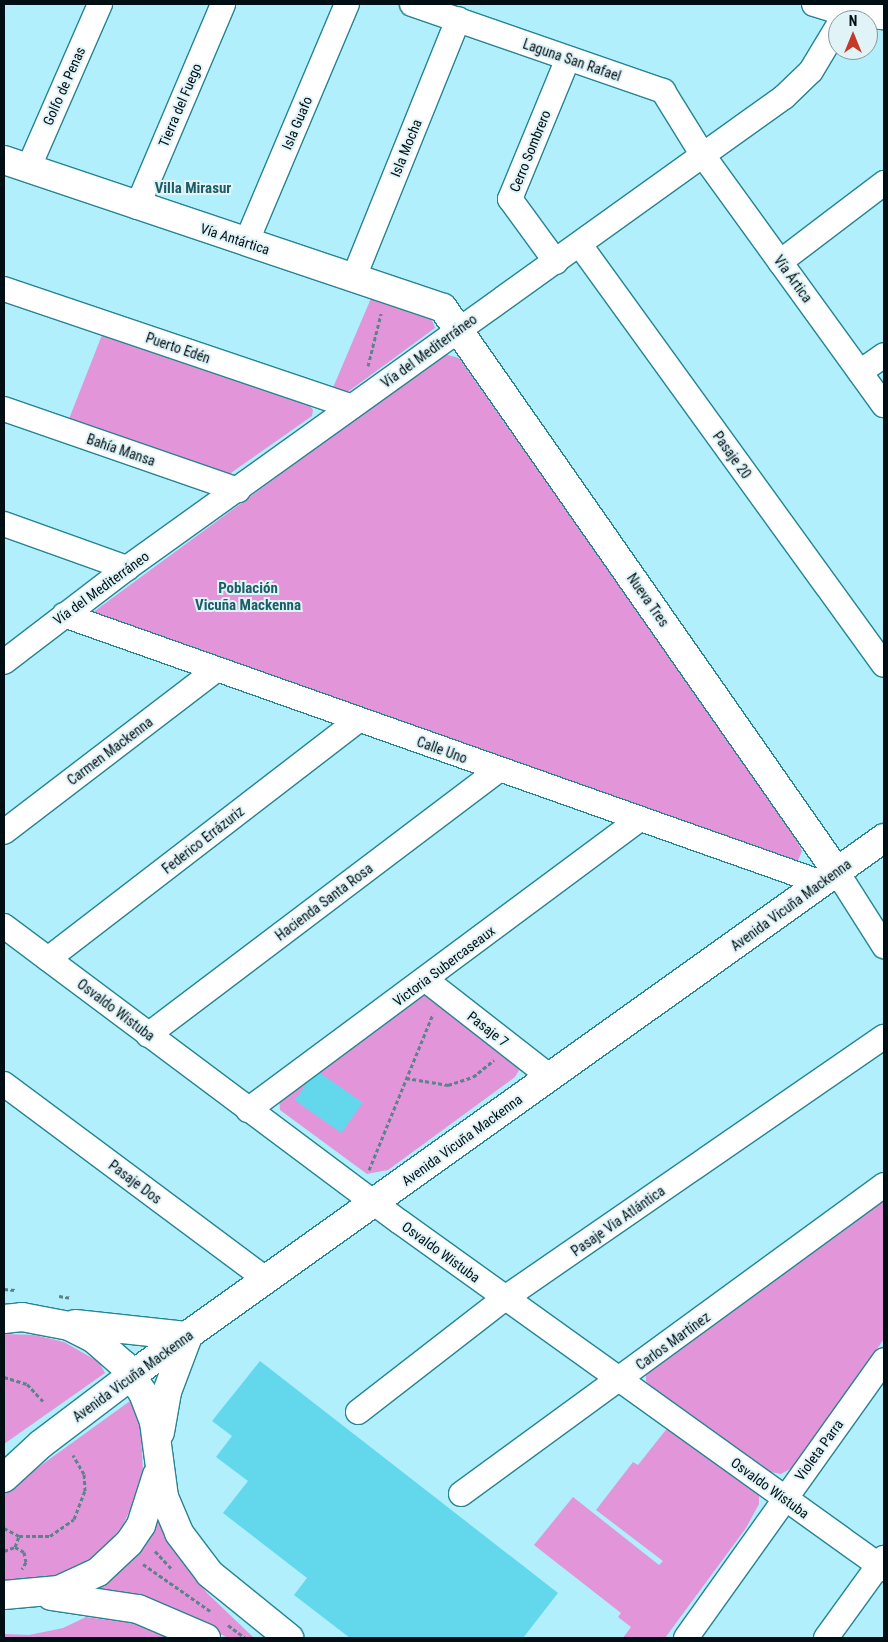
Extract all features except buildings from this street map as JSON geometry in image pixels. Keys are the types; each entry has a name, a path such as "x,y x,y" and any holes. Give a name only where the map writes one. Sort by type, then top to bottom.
{"street":[{"name":"Golfo de Penas","path":"16,165 100,4"},
{"name":"Tierra del Fuego","path":"137,207 223,4"},
{"name":"Isla Guafo","path":"246,243 347,4"},
{"name":"Laguna San Rafael","path":"412,4 664,92 702,154"},
{"path":"814,4 830,10"},
{"name":"Isla Mocha","path":"354,277 458,19"},
{"name":"Vía del Mediterráneo","path":"4,662 127,568 238,490 460,328 580,245 799,84 828,41"},
{"name":"Cerro Sombrero","path":"556,262 510,199 568,58"},
{"name":"Vía Ártica","path":"702,154 884,405"},
{"name":"Vía Antártica","path":"16,165 137,207 437,305 460,328"},
{"path":"780,262 884,183"},
{"name":"Pasaje 20","path":"580,245 884,665"},
{"name":"Puerto Edén","path":"4,290 355,405"},
{"name":"Nueva Tres","path":"460,328 829,877"},
{"path":"860,372 884,355"},
{"name":"Bahía Mansa","path":"4,409 238,490"},
{"path":"4,524 127,568"},
{"name":"Calle Uno","path":"64,615 638,820 829,877"},
{"name":"Carmen Mackenna","path":"4,832 216,670"},
{"name":"Federico Errázuriz","path":"48,959 358,720"},
{"name":"Hacienda Santa Rosa","path":"148,1034 499,770"},
{"name":"Victoria Subercaseaux","path":"248,1110 434,986 638,820"},
{"name":"Avenida Vicuña Mackenna","path":"4,1478 41,1444 132,1375 884,838"},
{"path":"829,877 884,946"},
{"name":"Osvaldo Wistuba","path":"4,926 374,1203 785,1498 883,1564"},
{"name":"Pasaje 7","path":"434,986 550,1077"},
{"name":"Pasaje Via Atlántica","path":"358,1412 505,1298 884,1037"},
{"name":"Pasaje Dos","path":"4,1084 267,1280"},
{"name":"Carlos Martínez","path":"461,1494 620,1380 884,1185"},
{"path":"10,1316 188,1336 167,1392 150,1505 124,1548 80,1583 40,1594"},
{"path":"56,1322 93,1338 132,1375 147,1402 168,1510 192,1553 210,1574 289,1638"},
{"name":"Violeta Parra","path":"686,1638 884,1360"},
{"name":"Avenida Vicuña Mackenna","path":"4,1461 41,1444"},
{"path":"826,1638 883,1564"},
{"path":"4,1595 40,1594 138,1609 216,1626"}],"path":[{"path":"355,405 388,289"},
{"path":"367,1175 406,1078 434,986"},
{"path":"406,1078 433,1085 461,1082 484,1071 508,1045"},
{"path":"4,1377 27,1384 45,1403"},
{"path":"4,1528 20,1536 50,1536 74,1519 85,1491 84,1474 74,1456"},
{"path":"4,1550 15,1546 20,1536"},
{"path":"15,1546 24,1552"},
{"path":"136,1560 216,1626 245,1638"}],"shaded area":[{"path":"372,296 431,317 435,328 349,391 339,394 332,390"},
{"path":"102,335 308,403 313,410 312,416 228,475 67,424"},
{"path":"444,354 459,358 795,837 802,851 797,863 92,613"},
{"path":"415,994 425,994 519,1064 519,1070 515,1077 388,1170 367,1174 280,1110 279,1099"},
{"path":"884,1191 884,1339 792,1468 781,1474 771,1472 653,1389 646,1381 646,1372"},
{"path":"4,1334 35,1335 64,1342 99,1362 105,1373 4,1444"},
{"path":"130,1401 141,1429 143,1472 138,1493 123,1525 106,1547 82,1565 45,1583 4,1586 4,1492"},
{"path":"669,1426 759,1493 759,1504 746,1528 665,1638 623,1638 631,1627 618,1617 621,1613 534,1545 573,1497 659,1565 663,1561 596,1510 633,1462 638,1465"},
{"path":"157,1515 171,1544 207,1593 254,1638 228,1638 171,1607 91,1590"},
{"path":"86,1617 132,1623 171,1638 4,1638 4,1634 29,1635 63,1628"}],"district":[{"name":"Villa Mirasur","path":"193,189"},
{"name":"Población Vicuña Mackenna","path":"248,596"}]}
